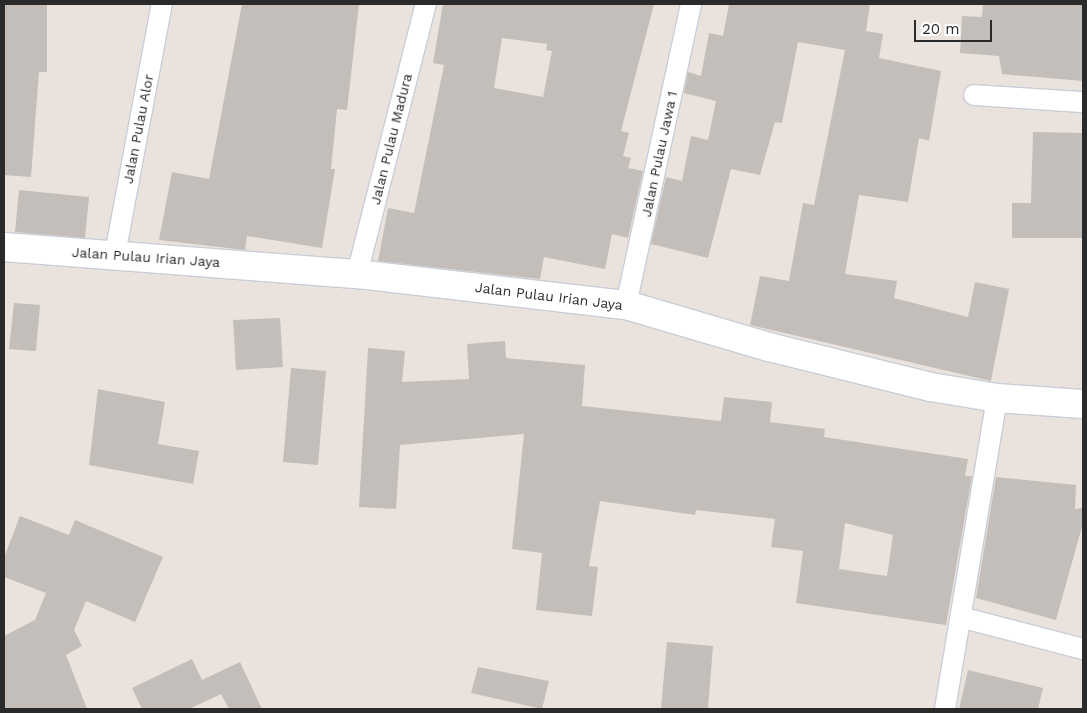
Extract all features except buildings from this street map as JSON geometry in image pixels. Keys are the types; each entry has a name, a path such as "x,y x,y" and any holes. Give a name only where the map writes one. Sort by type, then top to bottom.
{"street":[{"name":"Jalan Pulau Alor","path":"115,254 162,4"},
{"name":"Jalan Pulau Madura","path":"357,274 426,4"},
{"name":"Jalan Pulau Jawa 1","path":"626,305 691,4"},
{"path":"974,95 1083,102"},
{"name":"Jalan Pulau Irian Jaya","path":"4,247 357,274 626,305 769,347 931,387 997,398 1083,404"},
{"path":"946,709 964,618 997,398"},
{"path":"964,618 1083,649"}]}
